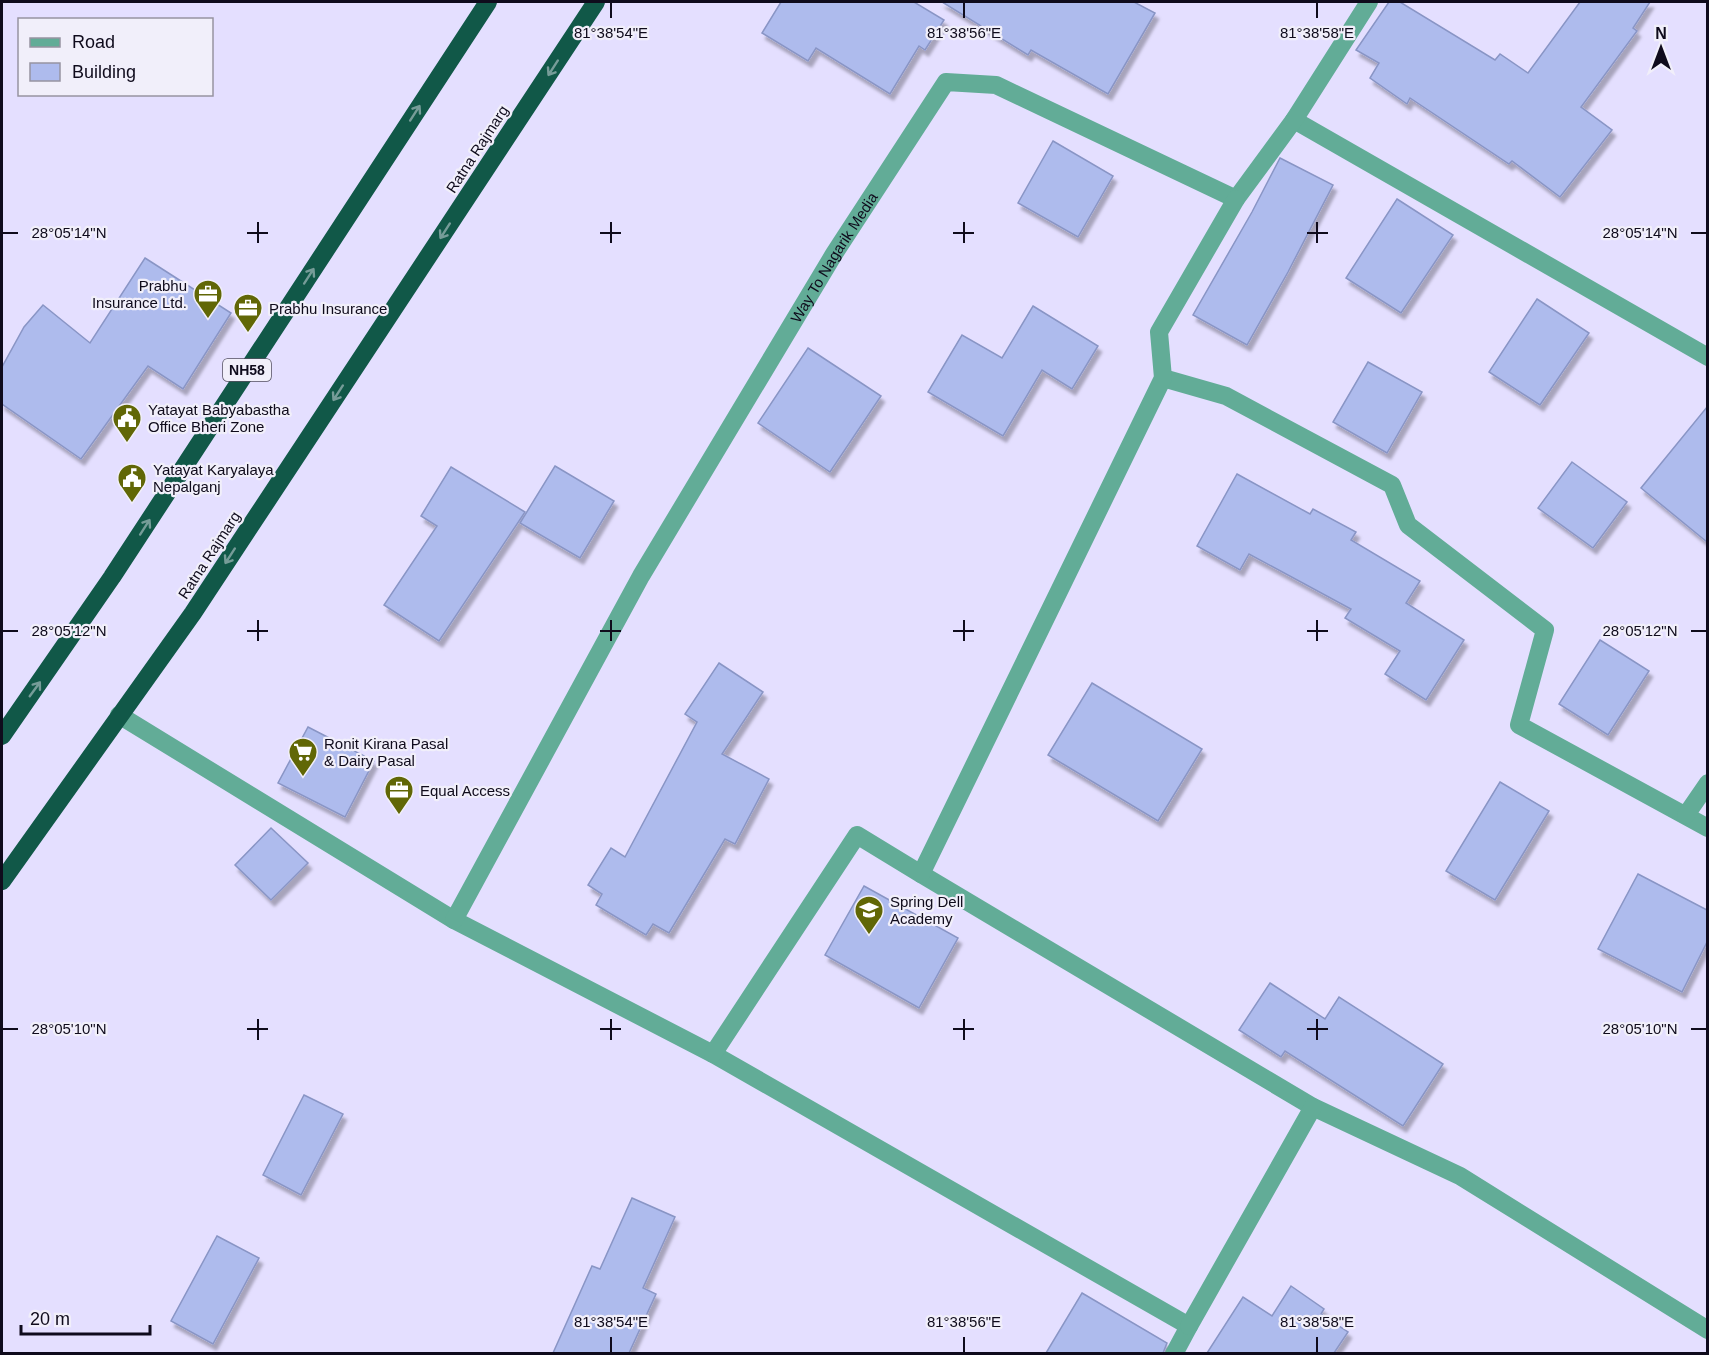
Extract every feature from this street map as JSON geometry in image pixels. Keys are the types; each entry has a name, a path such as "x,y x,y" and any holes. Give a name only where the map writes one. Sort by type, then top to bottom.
{"highway":[{"name":"NH58","path":"2,736 112,577 488,2"},
{"name":"Ratna Rajmarg","path":"2,881 193,613 597,2"}],"street":[{"path":"921,874 1163,378 1159,332 1236,199 1294,120 1369,2"},
{"name":"Way To Nagarik Media","path":"454,920 641,576 834,254 946,82 996,86 1236,199"},
{"path":"1294,120 1707,357"},
{"path":"1163,378 1226,396 1392,485 1408,525 1545,630 1520,725 1707,828"},
{"path":"119,715 454,920 713,1054 1189,1326"},
{"path":"1686,815 1707,783"},
{"path":"713,1054 857,835 1313,1107 1460,1176 1707,1329"},
{"path":"1174,1353 1313,1107"}],"building":[{"path":"781,2 914,2 944,20 925,50 919,46 890,94 816,48 808,61 762,33"},
{"path":"942,2 1134,2 1155,13 1108,94 1031,50 1028,55"},
{"path":"1389,2 1400,2 1495,60 1500,54 1528,73 1580,2 1650,2 1633,28 1637,31 1581,107 1612,130 1560,197 1512,161 1509,164 1410,98 1407,104 1370,78 1379,63 1356,50"},
{"path":"1053,141 1113,176 1078,237 1018,203"},
{"path":"1280,158 1333,185 1247,345 1193,315"},
{"path":"1397,199 1453,235 1401,313 1346,278"},
{"path":"145,258 231,313 183,389 148,366 81,459 2,404 2,367 24,327 43,305 90,343"},
{"path":"1537,299 1589,333 1540,405 1489,372"},
{"path":"1033,306 1098,346 1072,389 1042,370 1003,436 928,392 962,335 1002,358"},
{"path":"808,348 881,396 830,472 758,423"},
{"path":"1368,362 1422,392 1387,453 1333,422"},
{"path":"1707,407 1707,542 1641,488"},
{"path":"1572,462 1627,502 1593,548 1538,508"},
{"path":"555,466 614,501 580,558 520,523"},
{"path":"451,467 525,512 439,641 384,605 437,526 421,516"},
{"path":"1237,474 1310,514 1313,509 1356,532 1351,540 1420,581 1406,603 1464,640 1426,700 1385,674 1400,651 1345,618 1351,609 1249,554 1240,570 1197,546"},
{"path":"1600,640 1649,671 1608,735 1559,704"},
{"path":"719,663 763,692 722,754 769,779 735,844 725,839 669,933 653,924 646,935 596,905 602,894 588,885 611,848 625,857 697,722 685,714"},
{"path":"1092,683 1202,749 1158,821 1048,755"},
{"path":"308,727 374,761 345,817 278,783"},
{"path":"1500,782 1549,811 1495,900 1446,871"},
{"path":"271,828 308,863 271,900 235,865"},
{"path":"1638,874 1707,910 1707,942 1682,992 1598,949"},
{"path":"864,886 958,938 919,1008 825,955"},
{"path":"1270,983 1325,1019 1339,997 1443,1064 1403,1126 1285,1051 1281,1057 1239,1030"},
{"path":"304,1095 343,1114 301,1195 263,1175"},
{"path":"632,1198 675,1217 643,1288 656,1294 629,1353 553,1353 592,1266 600,1269"},
{"path":"217,1236 259,1258 213,1344 171,1321"},
{"path":"1291,1286 1324,1309 1321,1314 1348,1332 1334,1353 1207,1353 1243,1297 1272,1316"},
{"path":"1082,1293 1167,1343 1163,1353 1046,1353"}],"place":[{"name":"Prabhu Insurance Ltd.","path":"208,320"},
{"name":"Prabhu Insurance","path":"248,334"},
{"name":"Yatayat Babyabastha Office Bheri Zone","path":"127,444"},
{"name":"Yatayat Karyalaya Nepalganj","path":"132,504"},
{"name":"Ronit Kirana Pasal & Dairy Pasal","path":"303,778"},
{"name":"Equal Access","path":"399,816"},
{"name":"Spring Dell Academy","path":"869,936"}]}
